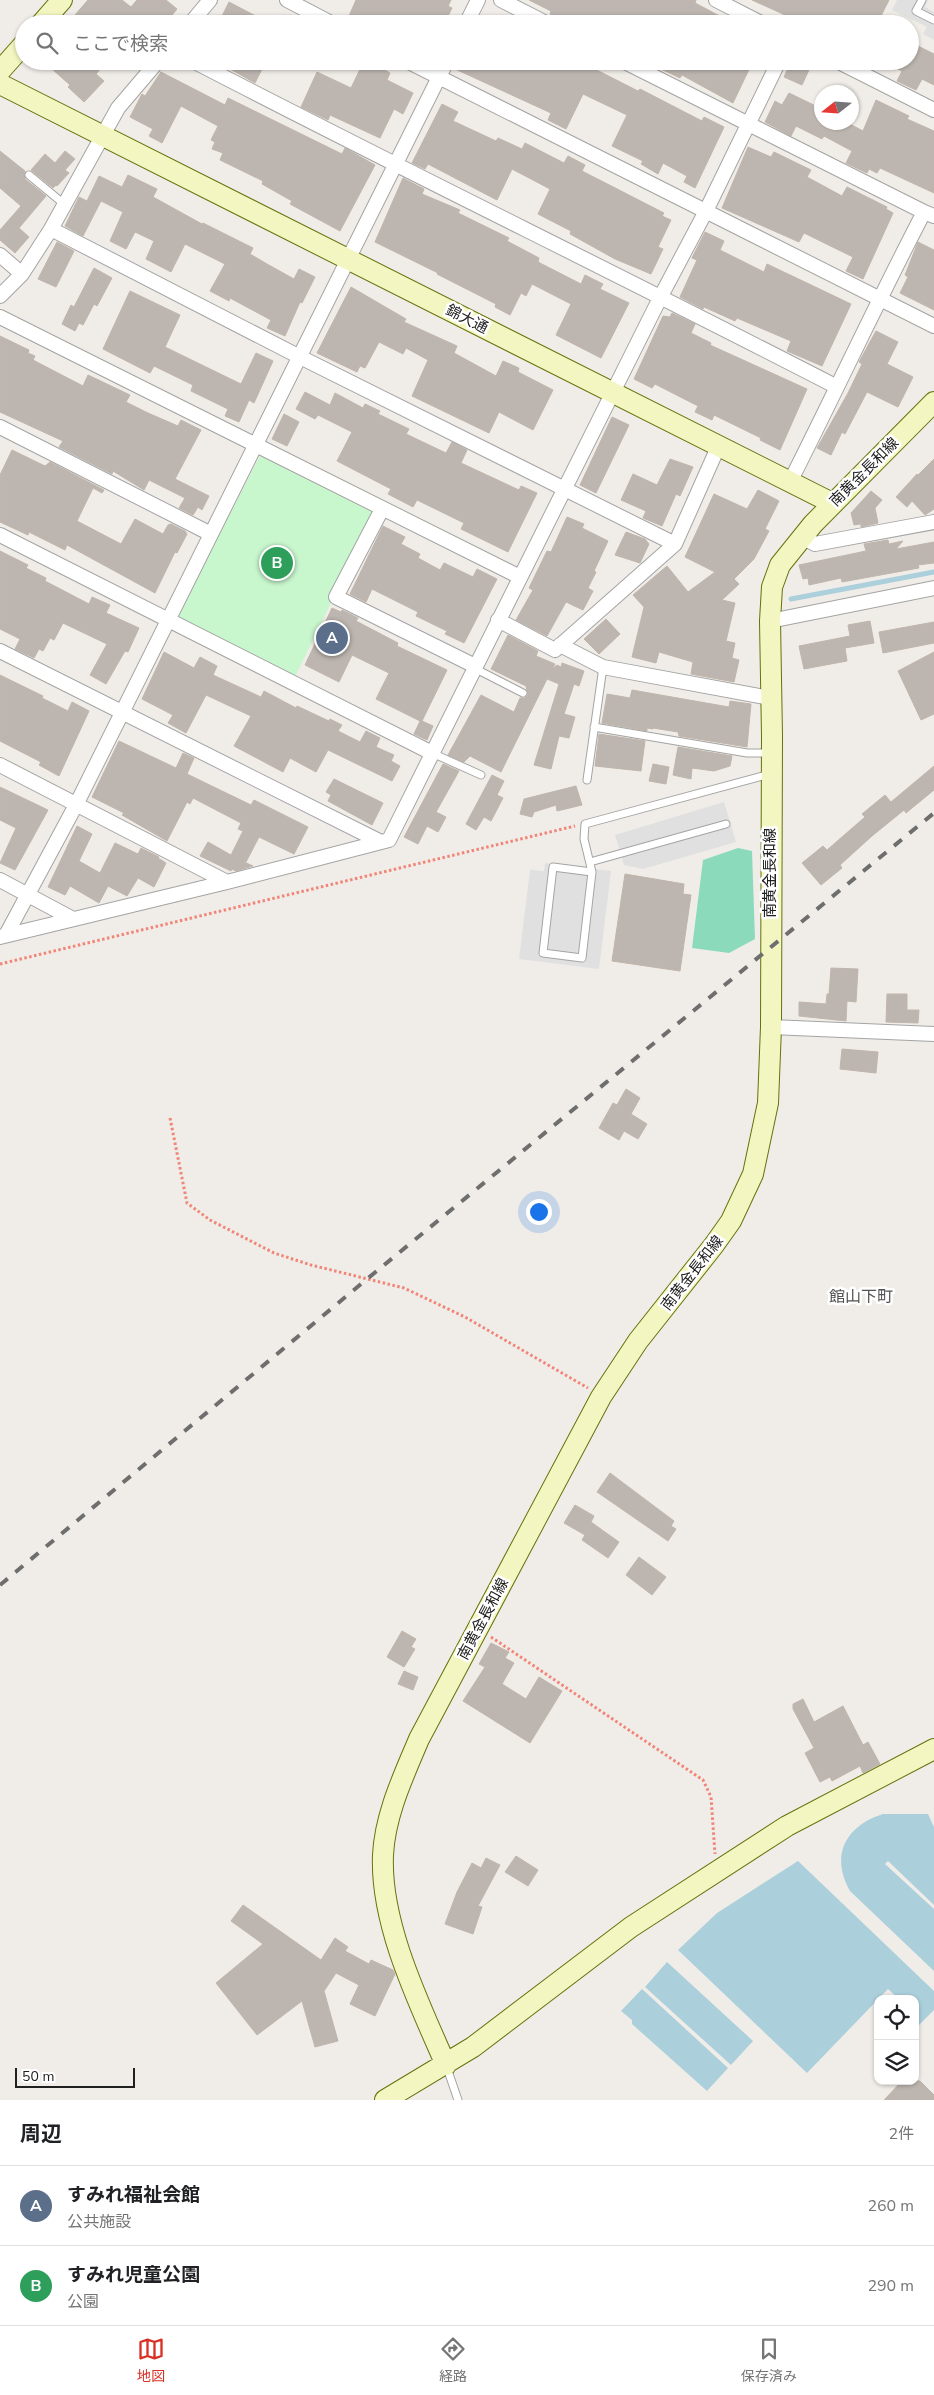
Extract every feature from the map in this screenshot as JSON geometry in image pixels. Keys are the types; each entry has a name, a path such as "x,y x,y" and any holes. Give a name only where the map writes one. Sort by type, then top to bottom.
{"main road":[{"path":"49,15 62,0"},
{"path":"0,71 15,54"},
{"name":"錦大通","path":"0,84 791,480 832,503"},
{"name":"南黄金長和線","path":"446,2065 401,1955 391,1919 383,1855 396,1797 420,1739 601,1397 638,1341 714,1246 731,1221 753,1174 768,1102 771,1027 772,753 770,621 772,587 780,565 832,503 930,409"},
{"path":"385,2100 473,2047 631,1926 787,1826 934,1749"}],"street":[{"path":"198,15 210,0"},
{"path":"287,0 316,15"},
{"path":"470,15 478,0"},
{"path":"501,0 530,15"},
{"path":"716,0 745,15"},
{"path":"0,296 22,274 51,229 118,108 150,70"},
{"path":"210,70 394,165 661,296 838,387"},
{"path":"425,70 934,326"},
{"path":"3,936 30,895 77,803 442,70"},
{"path":"641,70 929,214 879,297 838,387 791,480"},
{"path":"3,936 227,882 389,840 661,296 706,211 775,70"},
{"path":"855,70 934,110"},
{"path":"51,229 300,357 674,544"},
{"path":"0,255 22,274"},
{"path":"0,317 256,443 382,509 520,577"},
{"path":"0,427 211,534"},
{"path":"498,620 555,650 674,544 719,444"},
{"path":"382,509 336,597 475,667"},
{"path":"802,537 815,544 934,522"},
{"path":"0,534 432,753"},
{"path":"770,621 934,588"},
{"path":"560,645 603,666 770,698"},
{"path":"0,651 381,842"},
{"path":"0,765 227,882"},
{"path":"0,880 73,919"},
{"path":"771,1027 934,1034"}],"lane":[{"path":"922,0 916,11 934,20"},
{"path":"29,176 64,204"},
{"path":"587,780 603,666"},
{"path":"475,667 523,693"},
{"path":"594,727 747,753 772,753"},
{"path":"432,753 481,775"},
{"path":"592,872 553,867 543,953 582,958 592,872 584,838 585,824 771,774"},
{"path":"590,862 726,824"},
{"path":"446,2065 458,2100"}],"path":[{"path":"0,964 585,824"},
{"path":"170,1118 187,1203 210,1220 274,1253 310,1265 404,1288 465,1317 548,1364 601,1397"},
{"path":"478,1628 522,1655 703,1780 711,1797 713,1843 718,1871"}],"green space":[{"path":"262,452 375,512 295,677 182,622 178,614"},
{"path":"738,848 752,851 755,939 729,953 692,948 703,860"}],"shaded area":[{"path":"897,0 928,0 925,7 934,12 934,40 923,34 927,27 919,23 919,15 902,15 892,10"},
{"path":"724,802 736,842 643,869 624,865 615,835"},
{"path":"545,863 611,871 599,969 519,959 530,870 544,871"}],"water":[{"path":"883,1814 928,1814 934,1827 934,1905 888,1861 885,1864 934,1909 934,1971 850,1891 844,1878 841,1866 842,1854 851,1834 870,1819"},
{"path":"798,1861 934,1991 934,2010 919,2025 919,1995 895,1995 888,1989 882,1995 874,1995 874,2004 807,2073 678,1950 717,1913"},
{"path":"667,1962 753,2041 731,2065 645,1987"},
{"path":"642,1989 728,2068 707,2091 632,2024 632,2020 621,2011"}],"building":[{"path":"88,0 122,0 131,7 137,0 166,0 177,9 172,15 75,15"},
{"path":"356,0 451,0 448,6 452,8 448,15 349,15"},
{"path":"529,0 696,0 695,3 718,15 552,15 550,14 551,11"},
{"path":"752,0 889,0 882,15 785,15"},
{"path":"229,2 254,15 222,15"},
{"path":"919,46 934,54 934,85 922,79 916,90 897,81 902,71 900,70 919,70"},
{"path":"53,70 99,70 96,74 104,81 84,102 68,87 70,85"},
{"path":"232,70 262,70 255,83"},
{"path":"360,70 385,70 390,73 387,80 413,93 403,114 394,109 380,138 330,115 328,120 301,107 317,72 351,88"},
{"path":"457,70 597,70 638,91 640,89 702,121 704,117 724,127 695,188 684,182 687,176 663,163 658,174 641,164 643,161 612,146 627,115 583,94 566,129 548,120 551,113"},
{"path":"663,70 749,70 733,103 682,75 680,78"},
{"path":"787,70 809,70 802,85 784,77"},
{"path":"161,72 225,105 228,98 342,154 345,148 375,165 340,231 290,204 292,201 262,184 263,181 220,160 223,153 212,149 215,142 211,140 218,126 181,106 162,143 149,136 153,129 130,117 142,94 145,96"},
{"path":"789,93 814,105 814,130 859,129 863,131 876,100 909,116 907,119 934,131 934,193 880,168 877,173 869,169 867,173 846,163 852,151 824,136 822,139 796,126 791,136 765,122 775,101 782,105"},
{"path":"442,104 458,112 453,121 496,141 498,138 522,149 525,143 564,163 568,156 585,165 582,171 664,213 662,216 671,220 658,247 663,249 651,274 615,259 570,234 571,231 538,214 550,189 512,169 497,200 428,164 425,169 412,163"},
{"path":"748,147 771,157 774,152 811,170 807,177 842,196 847,187 887,207 886,209 893,213 863,279 846,271 853,257 804,233 799,242 722,208"},
{"path":"0,151 25,171 25,179 46,196 19,228 29,237 15,253 0,240 0,230 21,206 0,188"},
{"path":"65,151 75,159 65,170 69,173 57,186 53,188 31,170 45,154 55,163"},
{"path":"128,175 157,189 153,197 202,224 253,248 250,254 294,279 299,269 315,277 302,303 300,302 285,336 267,328 271,320 230,298 229,301 210,291 225,264 185,244 171,272 146,259 154,241 135,232 126,249 110,241 123,212 101,201 83,236 65,226 79,197 87,201 99,176 122,187"},
{"path":"403,178 424,189 422,194 460,210 458,213 509,238 507,241 539,258 538,262 581,284 585,275 603,284 600,289 629,303 601,358 556,335 571,304 532,284 526,296 521,293 510,315 495,307 496,304 375,242"},
{"path":"705,232 724,241 720,250 764,272 767,264 851,304 822,366 787,351 791,341 737,318 735,321 704,307 703,309 680,297 697,260 692,258"},
{"path":"57,242 74,251 56,287 38,279"},
{"path":"918,242 934,250 934,310 900,293 908,277 905,275"},
{"path":"94,268 112,278 97,306 94,304 83,325 79,323 75,331 62,324 71,305 74,307"},
{"path":"351,287 406,319 404,322 457,346 454,353 496,376 503,361 519,368 518,372 553,390 533,430 499,412 489,433 412,396 428,360 406,348 403,354 379,342 365,368 360,366 357,372 317,353"},
{"path":"130,291 180,315 165,347 241,384 256,353 273,361 254,403 249,400 239,422 225,416 228,409 191,391 193,385 154,366 150,373 103,349"},
{"path":"672,313 695,324 691,333 711,343 710,345 807,389 780,450 760,440 761,438 714,415 712,420 695,412 698,406 655,384 652,388 634,379 663,316 670,317"},
{"path":"876,331 898,342 887,364 913,377 898,407 867,392 845,434 842,432 831,455 817,448 848,393 862,364 859,362"},
{"path":"0,336 29,350 28,353 35,356 33,360 83,386 88,375 130,395 126,402 148,413 178,426 181,420 201,430 175,479 209,496 202,510 198,507 193,515 179,508 185,498 149,480 144,490 113,471 112,474 59,447 63,441 0,412"},
{"path":"305,392 330,405 335,393 363,408 365,404 380,411 378,414 409,429 406,434 446,453 452,442 467,450 461,463 519,490 521,486 537,493 508,552 461,529 464,523 417,500 413,507 388,494 391,489 337,461 352,432 318,415 315,419 296,409"},
{"path":"284,414 299,422 287,446 272,439"},
{"path":"612,417 629,425 596,493 580,485"},
{"path":"12,450 45,466 50,462 104,490 102,493 93,488 77,521 121,544 135,519 163,534 168,525 171,524 185,531 187,534 177,553 175,552 155,593 67,545 65,550 29,532 28,535 0,522 0,475"},
{"path":"670,459 693,467 680,496 676,494 662,526 643,518 646,511 621,500 633,474 657,485"},
{"path":"934,459 934,509 925,515 912,501 907,507 896,497"},
{"path":"758,490 779,501 765,529 769,531 754,559 734,579 739,584 722,600 735,603 726,641 735,643 732,658 739,660 734,682 691,674 693,662 659,652 656,663 632,657 644,607 633,595 667,566 688,592 715,572 685,557 714,494 747,509"},
{"path":"871,491 882,500 875,508 878,523 861,527 861,524 854,525 851,513"},
{"path":"567,517 584,524 582,528 608,541 594,571 596,572 588,588 593,591 583,610 566,602 547,636 516,620 533,590 529,588 547,551 551,552"},
{"path":"383,526 405,537 401,544 420,554 418,558 440,570 444,563 473,577 477,569 497,579 464,643 445,634 447,631 416,616 418,612 372,589 366,602 350,594"},
{"path":"626,532 645,539 649,544 640,563 615,555"},
{"path":"888,540 889,544 903,541 896,549 934,542 934,563 918,565 919,568 842,582 841,578 809,585 808,578 803,579 799,565 866,551 864,544"},
{"path":"0,551 28,565 26,568 46,578 45,581 89,604 92,597 110,605 106,613 139,628 128,652 125,651 106,684 90,675 107,644 63,623 54,640 50,638 43,651 39,649 34,658 15,649 20,639 0,629"},
{"path":"332,608 341,612 342,610 358,618 356,621 398,643 397,646 447,670 422,721 433,726 427,740 414,734 420,721 376,699 389,673 352,655 339,682 305,665"},
{"path":"606,619 620,634 599,654 584,639"},
{"path":"870,621 874,643 845,648 847,661 804,669 799,646 850,636 848,625"},
{"path":"934,622 934,643 883,653 879,632"},
{"path":"508,635 538,651 536,656 555,664 552,669 557,665 561,667 562,663 584,671 579,686 574,684 564,714 575,717 569,738 559,736 551,769 534,765 559,684 547,679 501,772 470,756 464,762 448,755 481,695 514,712 520,698 525,698 528,695 526,686 491,669"},
{"path":"164,652 194,668 200,657 217,666 213,675 261,697 264,691 296,708 297,706 329,721 330,719 342,725 338,731 360,742 366,731 380,738 376,747 394,755 391,761 400,766 392,781 328,750 316,772 290,758 283,772 234,746 251,716 206,695 186,733 168,723 173,715 142,699"},
{"path":"934,652 934,714 921,720 898,671"},
{"path":"0,675 43,696 42,698 68,711 72,702 89,711 59,776 39,765 41,762 0,741"},
{"path":"632,690 729,707 730,701 751,704 747,747 679,736 678,732 653,728 647,728 647,731 602,723 607,694 630,698"},
{"path":"599,734 645,741 641,771 595,766"},
{"path":"119,741 176,768 183,753 194,758 187,774 251,805 254,800 308,827 294,854 259,837 246,862 244,862 253,866 236,871 232,869 231,871 200,856 208,842 231,855 243,831 238,829 241,823 193,798 190,804 187,802 167,841 122,815 124,813 92,797"},
{"path":"678,747 732,756 730,766 714,771 692,768 691,779 673,775"},
{"path":"443,764 459,771 436,812 446,817 438,832 427,826 418,844 404,837"},
{"path":"653,764 669,767 666,784 649,781"},
{"path":"934,766 934,790 906,813 904,810 872,836 840,865 842,868 821,885 802,863 823,846 827,850 865,817 862,814 885,795 891,802"},
{"path":"492,775 504,781 497,795 503,798 491,821 484,817 476,830 466,824"},
{"path":"334,779 383,803 372,825 328,801 331,795 326,792"},
{"path":"576,786 582,805 557,811 556,805 534,812 532,817 520,814 524,799"},
{"path":"0,787 48,810 15,870 0,863 16,828 0,820"},
{"path":"77,826 92,834 79,861 100,873 115,843 138,854 141,848 159,857 166,863 154,887 138,878 127,896 108,886 99,903 70,886 65,895 48,887"},
{"path":"625,874 684,884 683,894 691,895 680,971 612,961"},
{"path":"831,968 858,969 856,1002 847,1001 846,1021 799,1016 799,1002 826,1004 827,994 829,994"},
{"path":"887,994 907,994 907,1010 919,1010 918,1023 886,1022"},
{"path":"842,1049 878,1052 876,1073 840,1069"},
{"path":"626,1089 640,1098 631,1114 647,1124 638,1139 624,1131 619,1140 599,1128 613,1103 617,1105"},
{"path":"610,1473 674,1521 671,1526 676,1529 668,1541 597,1492"},
{"path":"575,1505 594,1516 591,1522 619,1542 608,1558 582,1540 585,1535 564,1523"},
{"path":"639,1557 666,1577 652,1595 626,1575"},
{"path":"402,1631 416,1639 411,1647 415,1649 404,1667 387,1657"},
{"path":"491,1643 509,1652 505,1658 514,1663 502,1684 526,1699 539,1677 562,1691 530,1743 463,1701 485,1667 479,1664"},
{"path":"404,1671 418,1677 413,1690 398,1684"},
{"path":"803,1699 814,1722 843,1706 863,1745 868,1742 880,1764 863,1773 860,1766 832,1781 830,1777 820,1782 805,1753 814,1748 793,1709 793,1704"},
{"path":"516,1856 538,1870 528,1886 505,1872"},
{"path":"486,1858 500,1865 478,1906 482,1907 473,1934 445,1924 457,1892 472,1863 481,1868"},
{"path":"243,1905 321,1960 335,1938 348,1947 345,1951 369,1964 371,1960 393,1970 395,1974 375,2016 350,2004 359,1985 336,1973 324,1991 338,2041 315,2047 302,2001 257,2035 216,1983 263,1944 231,1921"},
{"path":"919,2081 934,2095 934,2100 884,2100 898,2085 919,2085"}],"waterway":[{"path":"791,599 934,572"}],"railway":[{"path":"0,1585 361,1284 934,813"}],"place":[{"name":"すみれ児童公園","path":"277,563"},
{"name":"すみれ福祉会館","path":"332,638"}],"district":[{"name":"館山下町","path":"861,1296"}]}
